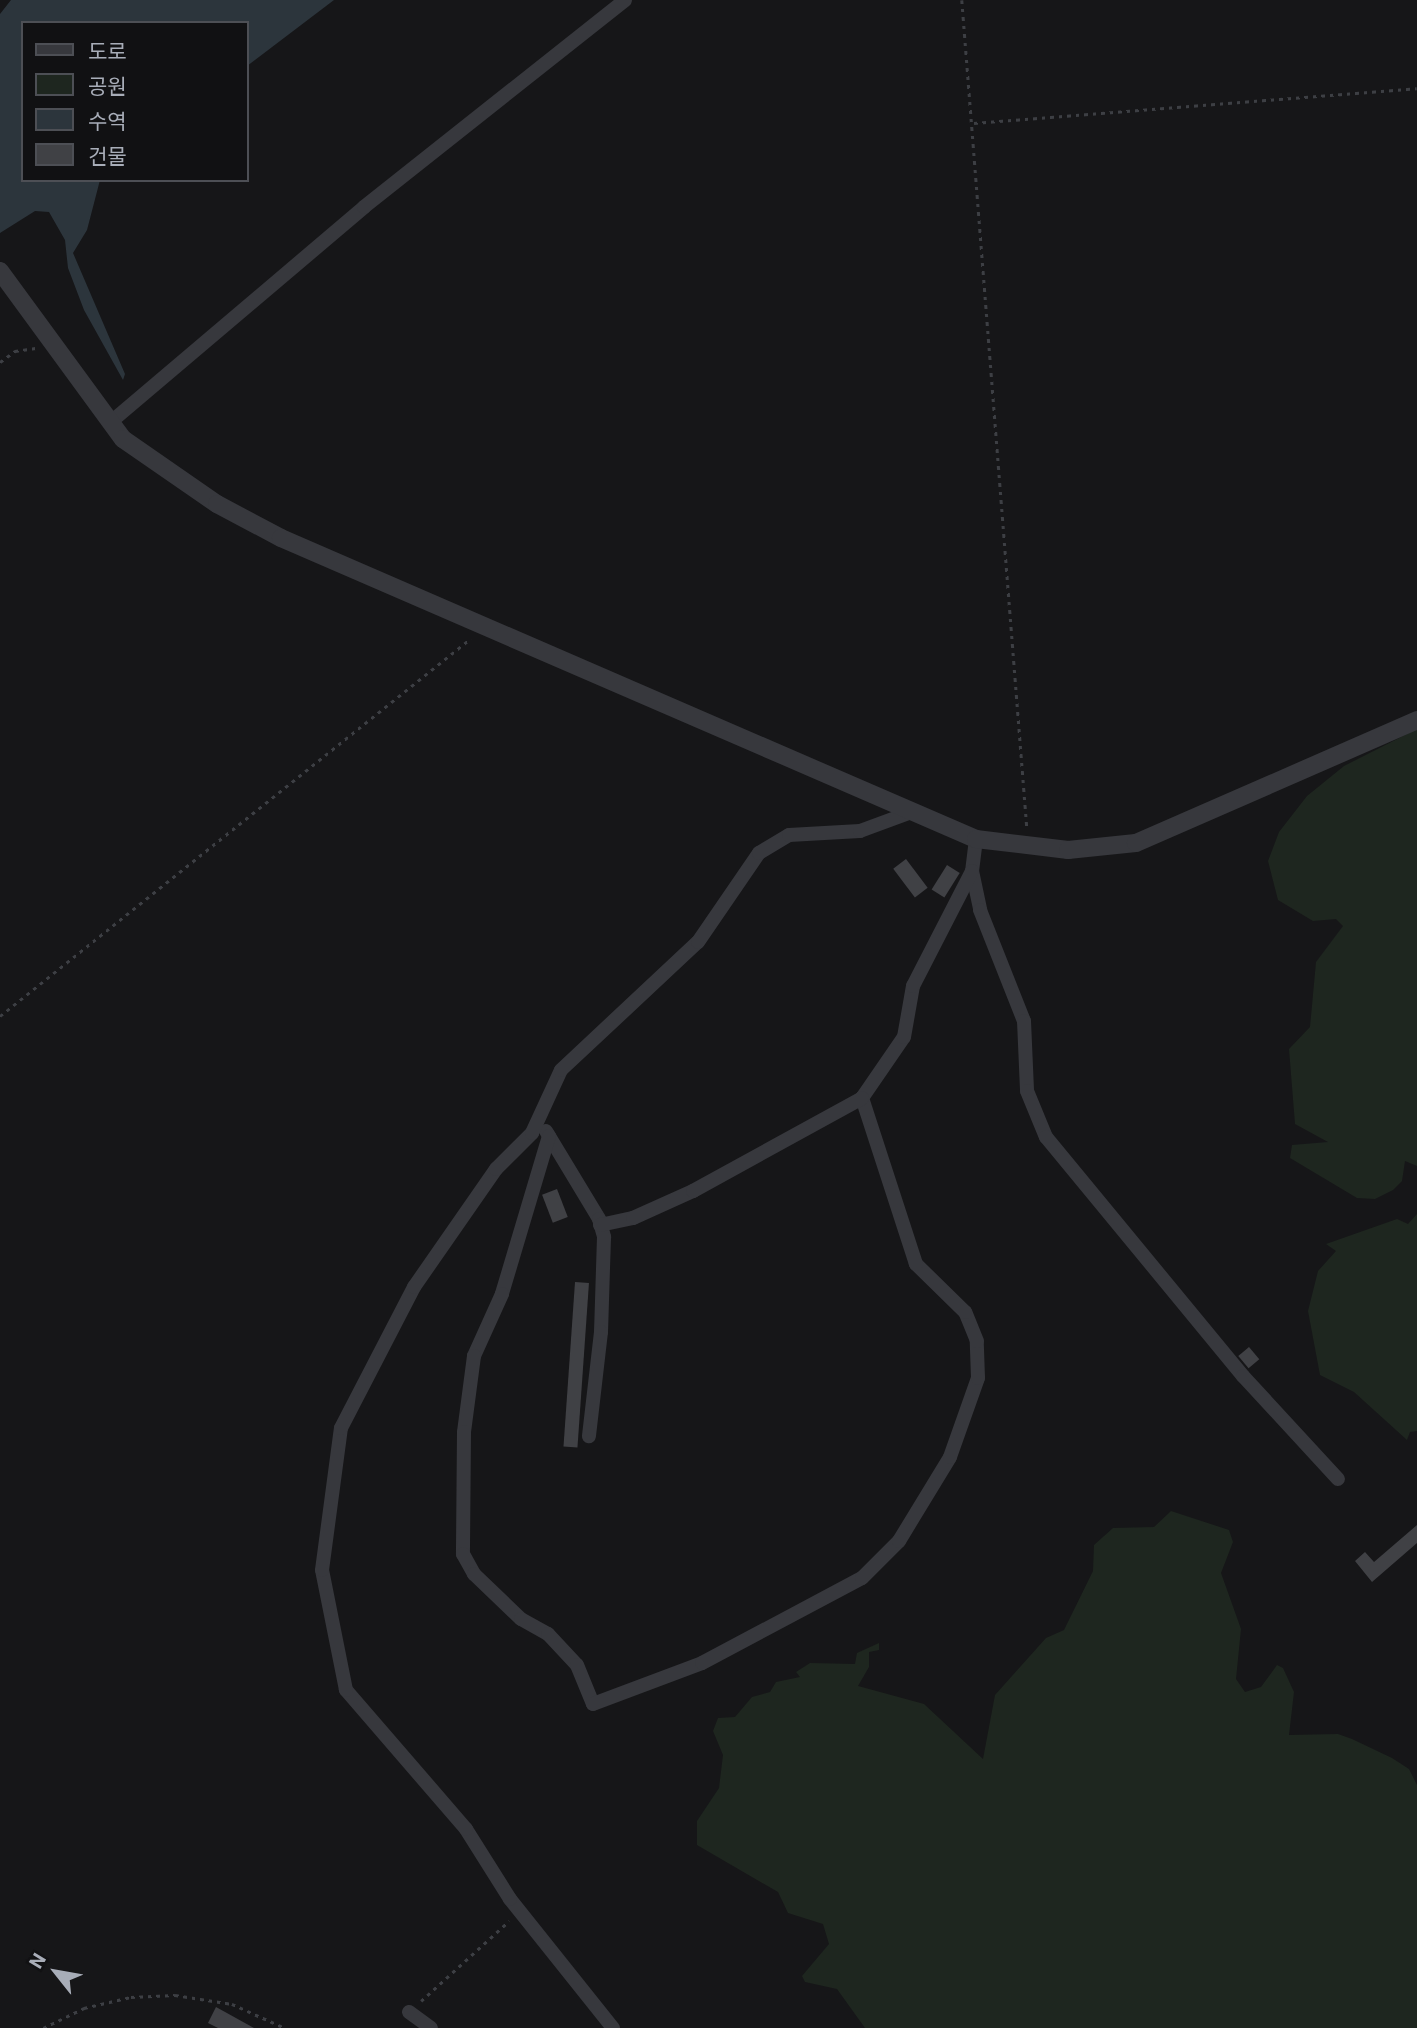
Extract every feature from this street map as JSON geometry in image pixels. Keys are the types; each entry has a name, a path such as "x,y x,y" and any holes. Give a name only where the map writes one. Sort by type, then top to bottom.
{"street":[{"path":"112,422 364,207 625,0"},
{"path":"0,271 112,422 142,455 218,504 485,628 909,813 976,839 1028,849 1108,849 1136,843 1417,720"},
{"path":"613,2028 519,1911 467,1829 355,1707 338,1666 322,1570 334,1460 352,1401 414,1287 496,1170 539,1120 548,1090 577,1051 698,942 759,853 789,835 860,831 909,813"},
{"path":"600,1225 633,1219 693,1191 862,1098 904,1037 913,986 972,871 976,839"},
{"path":"972,871 989,936 1024,1021 1027,1091 1046,1137 1243,1376 1338,1479"},
{"path":"549,1136 502,1294 474,1356 464,1432 463,1554 474,1574 521,1619 548,1634 577,1665 593,1704 727,1651 862,1578 899,1541 950,1457 978,1378 976,1341 965,1312 916,1264 862,1098"},
{"path":"539,1120 600,1225 601,1332 589,1436"},
{"path":"409,2012 431,2028"}],"path":[{"path":"962,0 974,123 1028,849"},
{"path":"974,123 1417,88"},
{"path":"0,362 34,348 60,352"},
{"path":"0,1016 485,628"},
{"path":"409,2012 519,1911"},
{"path":"43,2028 84,2008 131,1997 175,1996 232,2004 285,2028"}],"green space":[{"path":"1417,729 1417,1166 1405,1161 1402,1181 1393,1190 1375,1199 1357,1198 1290,1158 1292,1145 1328,1142 1295,1124 1289,1049 1310,1027 1316,962 1343,926 1336,919 1313,921 1278,900 1268,861 1279,832 1307,796 1344,766"},
{"path":"1417,1214 1417,1431 1410,1432 1407,1440 1354,1392 1320,1375 1308,1311 1318,1271 1336,1251 1326,1244 1397,1219 1408,1224"},
{"path":"1171,1511 1229,1530 1233,1542 1221,1573 1241,1629 1236,1679 1245,1692 1261,1687 1277,1665 1283,1668 1294,1692 1289,1735 1338,1734 1352,1739 1409,1769 1417,1785 1417,2028 865,2028 837,1989 805,1982 802,1976 829,1944 823,1924 788,1913 778,1892 697,1845 697,1821 719,1788 723,1755 713,1731 718,1718 735,1717 752,1697 770,1692 776,1682 800,1677 796,1672 810,1663 855,1664 857,1653 879,1643 879,1650 869,1652 869,1667 858,1686 924,1704 983,1759 995,1695 1046,1638 1064,1630 1093,1571 1094,1545 1113,1528 1154,1527"}],"water":[{"path":"11,0 334,0 248,65 248,21 21,21 21,182 99,182 87,230 73,253 125,374 123,380 84,310 68,268 65,240 49,212 35,211 0,233 0,14"}],"building":[{"path":"906,859 928,888 915,897 893,869"},
{"path":"947,865 960,873 944,898 932,890"},
{"path":"557,1189 568,1217 553,1223 542,1195"},
{"path":"575,1282 589,1283 577,1448 563,1447"},
{"path":"1249,1347 1259,1359 1249,1368 1238,1356"},
{"path":"1417,1525 1417,1543 1372,1582 1355,1561 1365,1552 1374,1562"},
{"path":"216,2007 254,2028 218,2028 208,2023"}]}
